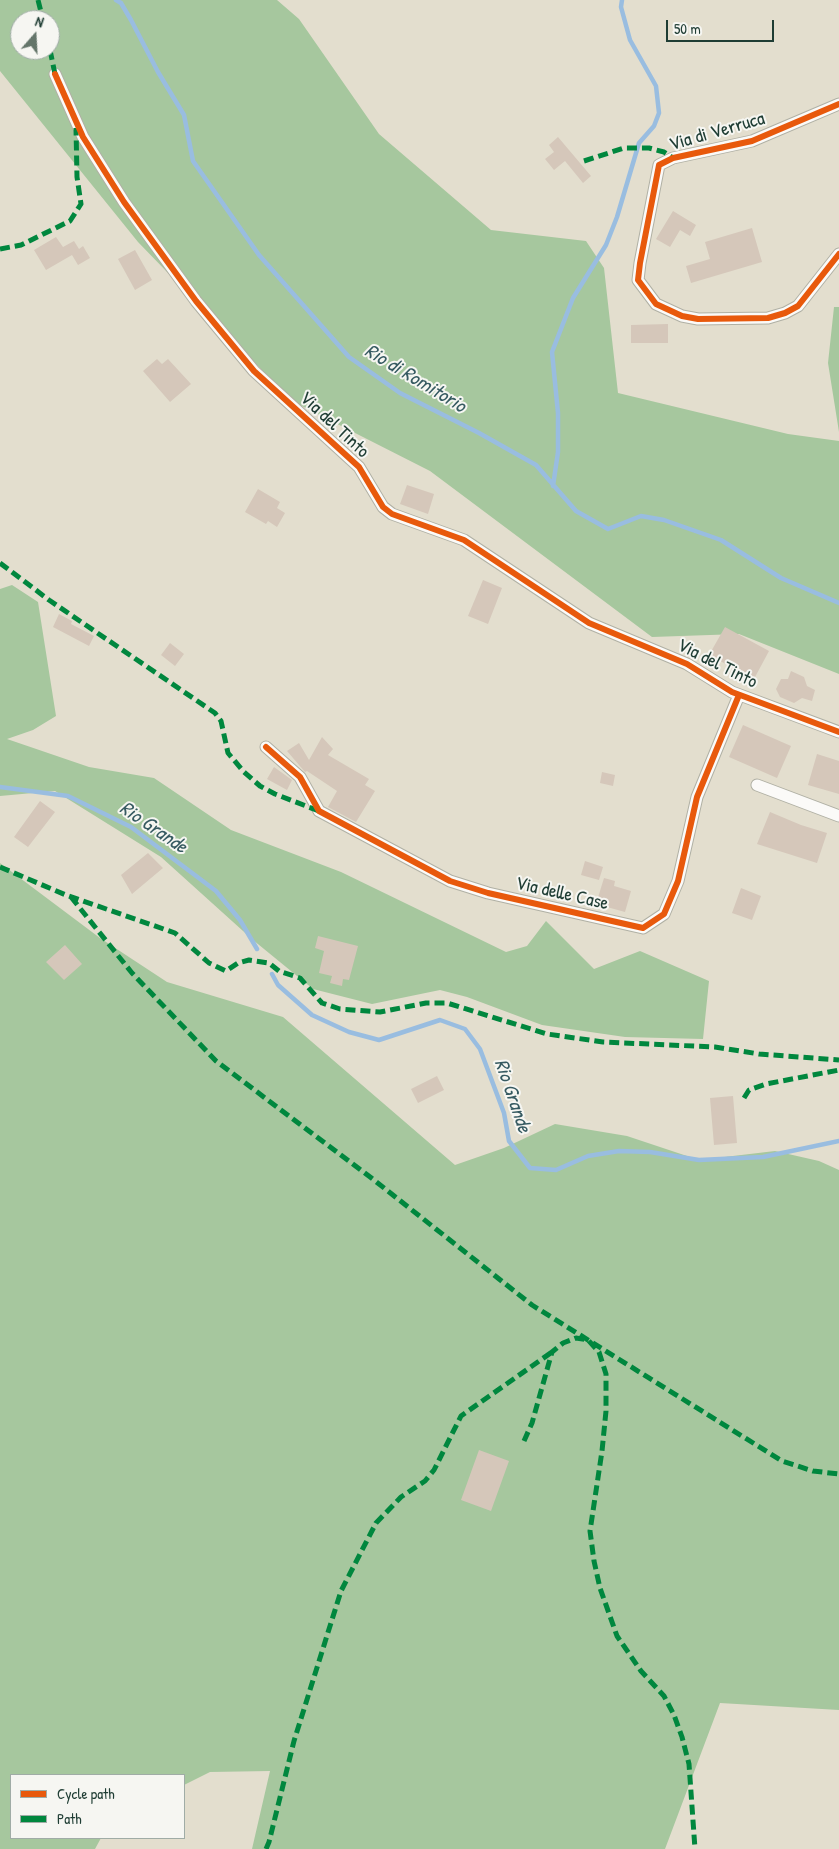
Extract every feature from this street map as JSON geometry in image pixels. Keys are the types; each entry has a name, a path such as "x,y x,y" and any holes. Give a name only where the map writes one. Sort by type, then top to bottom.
{"street":[{"name":"Via del Tinto","path":"55,74 83,137 124,202 196,301 254,371 359,467 383,508 392,514 464,540 590,623 687,664 739,695 839,732"},
{"name":"Via di Verruca","path":"839,104 752,141 673,158 660,165 638,280 656,304 682,316 698,319 768,318 785,314 798,306 839,254"},
{"name":"Via delle Case","path":"266,747 300,777 319,811 450,881 488,892 643,928 664,914 678,881 697,797 739,695"},
{"path":"757,785 839,816"}],"green space":[{"path":"0,0 277,0 299,19 379,134 491,230 586,241 604,268 618,393 788,434 839,441 839,674 739,634 652,637 430,471 292,401 138,242 0,71"},
{"path":"834,307 839,307 839,432 828,363"},
{"path":"12,585 38,602 56,716 33,730 7,739 89,767 154,778 231,830 341,872 506,952 527,946 546,921 594,969 640,951 709,981 703,1039 625,1037 542,1025 467,997 440,990 372,1004 313,989 253,940 161,857 55,791 0,796 0,589"},
{"path":"0,863 100,938 167,982 283,1017 455,1165 504,1148 555,1124 627,1136 699,1160 775,1151 819,1161 839,1170 839,1710 720,1703 665,1849 252,1849 270,1771 210,1772 185,1784 185,1774 10,1774 10,1839 100,1839 95,1849 0,1849"}],"building":[{"path":"558,137 591,176 583,183 565,161 554,170 545,159 554,152 549,145"},
{"path":"673,211 696,225 690,236 680,230 670,247 656,239"},
{"path":"752,228 762,262 691,283 686,266 710,259 705,242"},
{"path":"56,237 63,247 74,241 79,249 83,246 90,258 78,265 72,255 46,270 34,250"},
{"path":"135,250 152,280 135,290 118,259"},
{"path":"668,324 668,343 631,343 631,325"},
{"path":"157,359 162,364 168,359 191,384 170,402 143,371"},
{"path":"407,485 434,494 428,514 400,504"},
{"path":"258,489 280,502 277,508 285,513 277,527 268,521 266,524 245,512"},
{"path":"483,580 502,588 488,624 468,616"},
{"path":"59,614 72,621 71,624 94,636 89,646 53,627"},
{"path":"725,627 769,651 754,679 709,655"},
{"path":"170,643 184,654 175,666 161,655"},
{"path":"791,671 804,677 807,686 815,690 812,701 802,698 794,703 780,697 776,689 781,679 788,679"},
{"path":"743,725 791,746 777,778 729,757"},
{"path":"322,737 333,749 328,755 369,779 365,785 375,791 356,822 328,807 337,791 307,771 305,772 287,751 299,743 309,760"},
{"path":"817,754 839,761 839,794 808,785"},
{"path":"274,767 292,780 287,790 267,779"},
{"path":"602,772 615,775 613,786 600,783"},
{"path":"40,801 55,812 28,847 14,837"},
{"path":"770,812 827,833 817,863 757,844"},
{"path":"148,853 163,868 132,894 121,875"},
{"path":"585,861 603,867 599,880 581,875"},
{"path":"604,878 615,881 614,886 631,891 625,912 596,904"},
{"path":"741,888 761,896 752,920 732,913"},
{"path":"318,936 358,946 349,980 343,979 342,986 330,983 332,976 319,973 324,951 315,948"},
{"path":"65,945 82,964 64,980 46,962"},
{"path":"437,1076 444,1090 418,1103 411,1089"},
{"path":"733,1096 737,1143 714,1145 710,1098"},
{"path":"479,1450 509,1461 491,1511 461,1500"}],"waterway":[{"name":"Rio di Romitorio","path":"116,0 121,3 158,72 184,115 193,161 259,255 349,357 400,393 479,433 536,465 576,511 608,529 641,516 664,520 721,540 781,578 839,603"},
{"path":"553,486 558,452 558,413 552,352 573,298 606,245 617,217 639,143 654,126 659,113 656,86 630,40 621,7 622,0"},
{"name":"Rio Grande","path":"0,787 68,796 131,827 216,891 240,920 257,949"},
{"name":"Rio Grande","path":"272,974 278,985 312,1015 349,1032 379,1040 440,1020 465,1029 480,1049 504,1113 509,1141 530,1168 556,1170 588,1156 619,1151 650,1152 699,1160 763,1157 839,1141"}],"marked path":[{"path":"38,0 40,10"},
{"path":"52,60 55,74"},
{"path":"0,249 21,245 70,221 81,204 77,177 76,128"},
{"path":"584,161 624,148 649,148 664,152 673,158"},
{"path":"0,563 49,600 215,713 221,721 228,753 244,772 260,786 275,794 319,811"},
{"path":"0,867 66,895 175,933 209,963 226,971 238,963 249,960 269,963 279,971 300,978 322,1003 340,1009 380,1012 426,1003 447,1003 547,1034 603,1042 715,1047 759,1054 839,1060"},
{"path":"71,897 132,973 216,1061 374,1180 532,1305 782,1461 813,1471 839,1474"},
{"path":"744,1098 749,1090 766,1084 839,1070"},
{"path":"524,1441 532,1423 552,1352 563,1343 576,1338 588,1340 599,1352 606,1374 606,1411 602,1451 590,1531 594,1561 600,1588 617,1636 641,1671 664,1696 674,1715 682,1737 689,1764 695,1849"},
{"path":"266,1849 294,1741 341,1591 376,1523 401,1497 425,1481 434,1470 461,1416 552,1352"}],"cycle path":[{"path":"55,74 83,137 124,202 196,301 254,371 359,467 383,507 392,514 464,540 589,623 687,664 732,692 839,732"},
{"path":"839,104 752,141 673,158 659,165 638,280 656,304 682,316 698,319 768,318 785,313 798,306 839,254"},
{"path":"266,747 300,777 319,811 450,881 488,893 643,928 664,914 678,881 697,797 739,695"}]}
